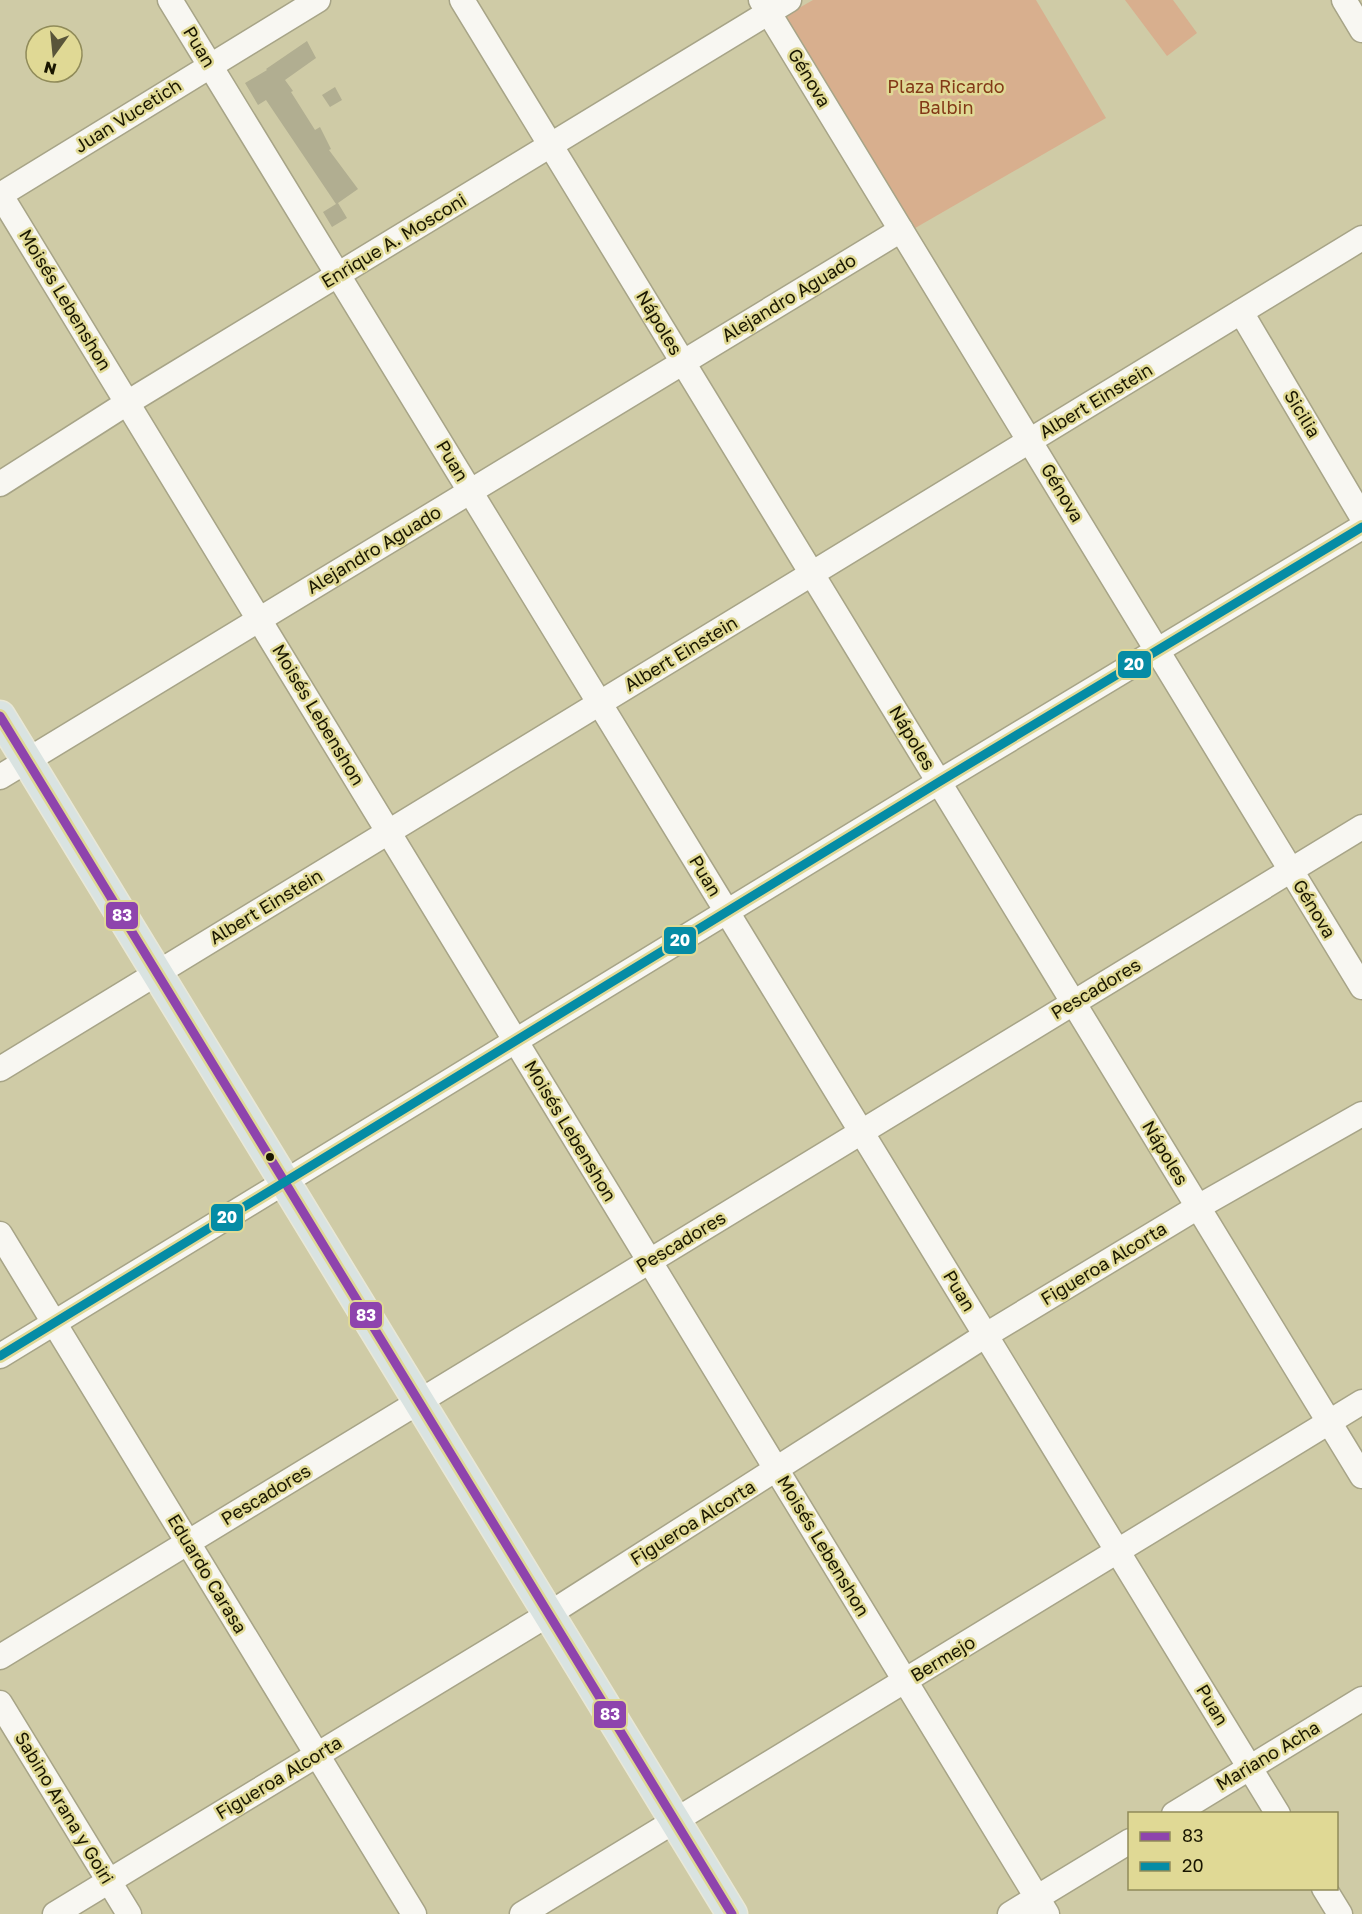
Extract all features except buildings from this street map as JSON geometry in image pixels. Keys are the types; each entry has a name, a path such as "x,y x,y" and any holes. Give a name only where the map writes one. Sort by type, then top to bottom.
{"main road":[{"path":"0,716 732,1914"}],"street":[{"name":"Puan","path":"170,0 1277,1812"},
{"name":"Juan Vucetich","path":"0,195 318,0"},
{"name":"Nápoles","path":"462,0 1362,1476"},
{"path":"1344,0 1362,30"},
{"name":"Enrique A. Mosconi","path":"0,484 550,145 773,4"},
{"name":"Génova","path":"773,4 901,230 1362,987"},
{"name":"Moisés Lebenshon","path":"0,195 1042,1905"},
{"name":"Alejandro Aguado","path":"0,777 901,230"},
{"name":"Albert Einstein","path":"0,1069 1362,238"},
{"name":"Sicilia","path":"1241,312 1362,517"},
{"path":"0,1356 939,782 1362,527"},
{"name":"Pescadores","path":"0,1657 1362,827"},
{"name":"Figueroa Alcorta","path":"55,1914 549,1614 986,1335 1198,1207 1362,1114"},
{"name":"Eduardo Carasa","path":"0,1234 414,1914"},
{"name":"Bermejo","path":"522,1914 1362,1402"},
{"name":"Mariano Acha","path":"1177,1812 1362,1699"},
{"name":"Sabino Arana y Goiri","path":"0,1703 129,1914"},
{"path":"1010,1914 1042,1905 1128,1842"},
{"path":"1325,1890 1340,1914"}],"green space":[{"name":"Plaza Ricardo Balbin","path":"813,0 1036,0 1106,118 910,231 785,16"},
{"path":"1125,0 1173,0 1197,33 1167,56"}],"transit line":[{"name":"20","path":"0,1356 939,782 1362,527"},
{"name":"83","path":"0,716 732,1914"}]}
